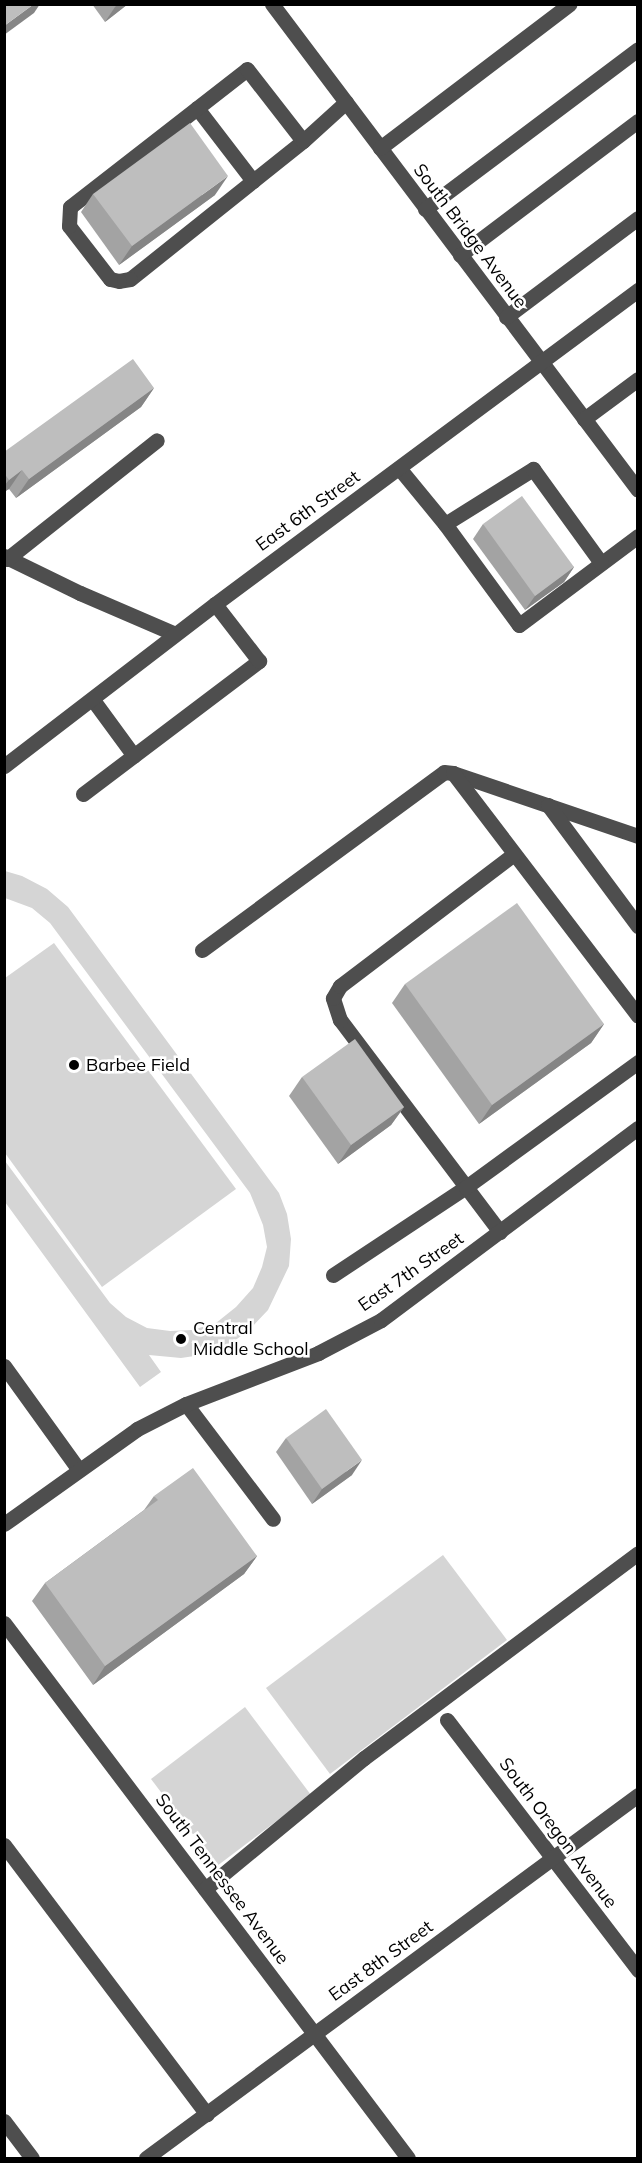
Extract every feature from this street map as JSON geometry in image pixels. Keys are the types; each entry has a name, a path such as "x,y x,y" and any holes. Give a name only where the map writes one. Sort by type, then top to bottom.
{"street":[{"name":"South Bridge Avenue","path":"272,4 540,363 636,486"},
{"path":"380,148 570,4"},
{"path":"425,209 638,49"},
{"path":"303,141 247,69 70,207 69,226 110,279 119,281 130,279 303,141 345,102"},
{"path":"197,108 253,181"},
{"path":"460,255 638,121"},
{"path":"506,317 638,218"},
{"name":"East 6th Street","path":"4,766 93,700 215,604 638,290"},
{"path":"584,419 638,379"},
{"path":"157,440 6,557 176,634"},
{"path":"399,468 445,524 519,625 638,536"},
{"path":"445,524 533,469 601,563"},
{"path":"83,794 259,661 215,604"},
{"path":"93,700 134,756"},
{"path":"202,950 444,772 453,773 638,836"},
{"path":"453,773 635,1009"},
{"path":"548,805 638,926"},
{"path":"500,1232 340,1020 333,998 340,986 514,854"},
{"path":"333,1275 466,1187 638,1062"},
{"name":"East 7th Street","path":"4,1524 137,1429 186,1404 318,1353 381,1320 638,1128"},
{"path":"4,1366 79,1470"},
{"path":"186,1404 273,1519"},
{"path":"205,1889 364,1758 638,1553"},
{"name":"South Tennessee Avenue","path":"4,1623 408,2158"},
{"name":"South Oregon Avenue","path":"447,1720 638,1970"},
{"name":"East 8th Street","path":"146,2158 553,1860 638,1795"},
{"path":"4,1845 207,2114"},
{"path":"4,2121 32,2158"}],"shaded area":[{"path":"5,871 22,876 47,889 68,907 279,1193 287,1214 291,1239 289,1266 268,1310 251,1328 228,1346 208,1354 181,1358 149,1355 161,1372 140,1387 5,1202 5,1161 110,1303 126,1317 147,1328 170,1331 192,1330 216,1323 236,1307 253,1288 262,1267 267,1247 263,1225 250,1193 50,923 32,908 5,898"},
{"name":"Barbee Field","path":"54,943 236,1189 102,1287 5,1153 5,978"},
{"path":"443,1555 507,1640 330,1774 266,1688"},
{"path":"245,1707 311,1795 217,1866 151,1779"}],"building":[{"path":"4,4 34,4 4,26"},
{"path":"190,123 228,176 132,246 93,194"},
{"path":"133,359 154,388 29,479 22,470 9,480 4,473 4,452"},
{"path":"522,496 574,567 535,596 483,524"},
{"path":"517,903 604,1024 492,1105 405,984"},
{"path":"355,1039 404,1107 351,1145 302,1077"},
{"path":"326,1409 362,1460 322,1489 286,1438"},
{"path":"193,1468 257,1556 105,1666 45,1583 158,1500 154,1496"}],"place":[{"name":"Barbee Field","path":"74,1065"},
{"name":"Central Middle School","path":"181,1339"}]}
